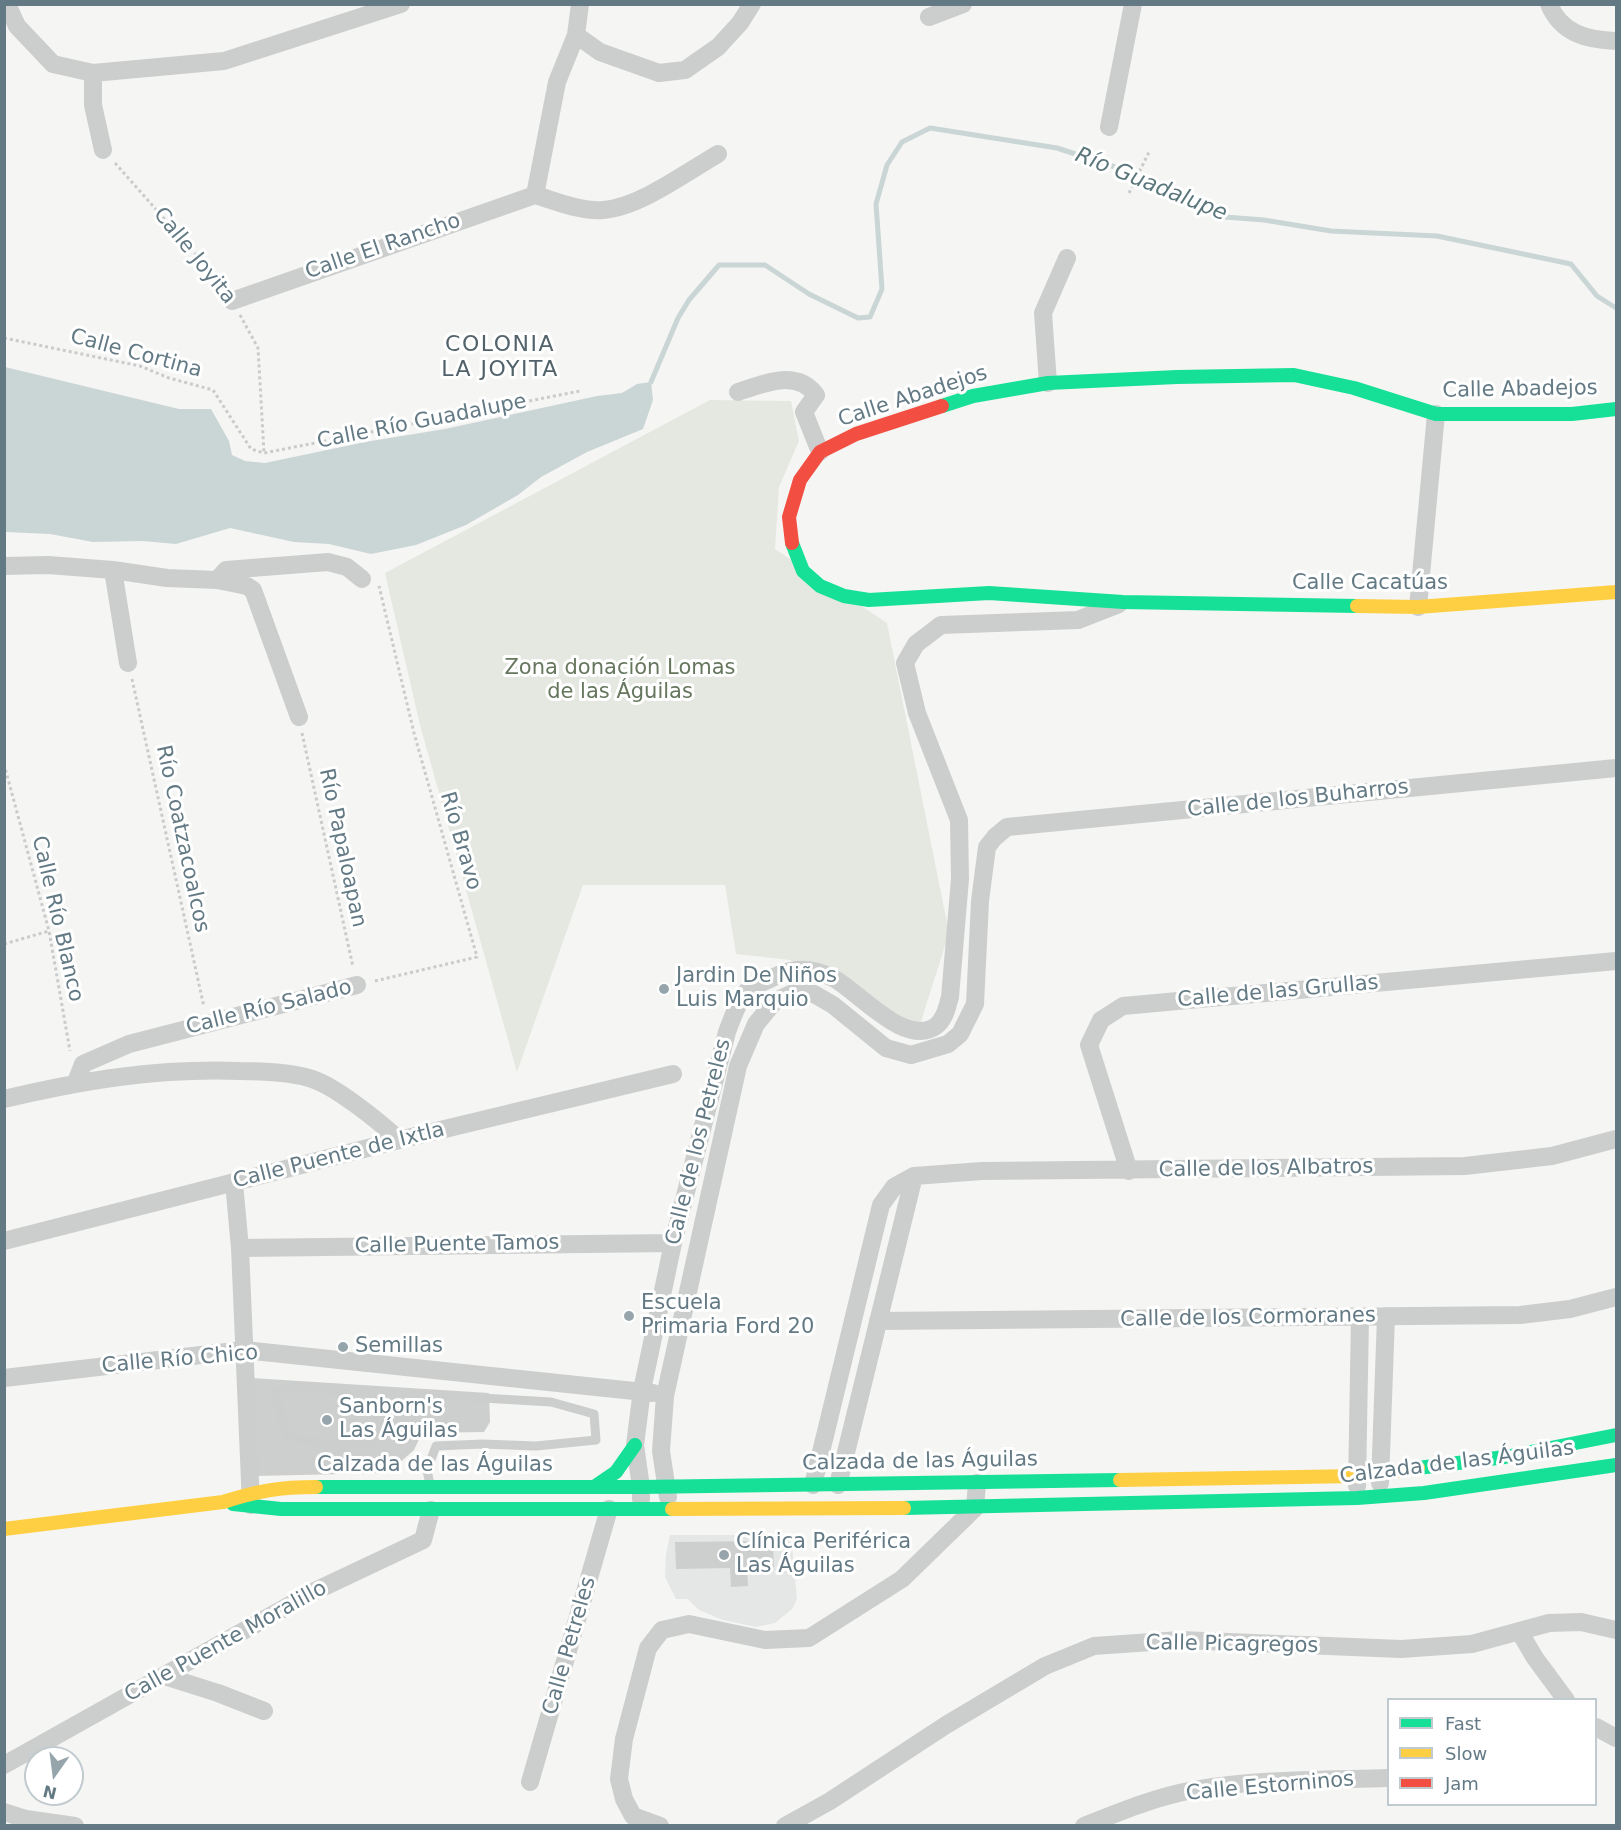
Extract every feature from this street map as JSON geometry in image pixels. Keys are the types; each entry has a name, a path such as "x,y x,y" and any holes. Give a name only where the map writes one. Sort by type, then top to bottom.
{"main road":[{"name":"Calle Abadejos","path":"1124,602 989,593 870,600 844,596 820,586 803,571 792,545 789,518 800,480 820,452 856,434 973,396 1048,383 1177,377 1294,375 1353,388 1436,414 1572,414 1617,408"},
{"name":"Calle Cacatúas","path":"1124,602 1418,607 1617,592"},
{"name":"Calzada de las Águilas","path":"250,1500 284,1487 838,1485 1358,1476 1505,1457 1617,1435"},
{"path":"594,1487 616,1472 635,1445"},
{"name":"Calzada de las Águilas","path":"4,1529 250,1500 431,1510 975,1508 1357,1498 1511,1481 1617,1465"}],"street":[{"path":"7,4 16,26 53,64 93,74 224,61 401,4"},
{"path":"580,4 576,35 557,82 535,195 569,206 601,210 631,204 718,154"},
{"path":"576,35 600,52 659,73 685,70 718,47 740,23 752,4"},
{"path":"929,17 963,4"},
{"path":"1109,127 1133,4"},
{"path":"1549,4 1552,13 1573,33 1617,41"},
{"path":"93,74 93,105 104,150"},
{"name":"Calle El Rancho","path":"232,300 535,195"},
{"path":"1048,383 1043,314 1067,258"},
{"path":"738,392 787,379 809,385 816,395 804,412 820,452"},
{"path":"1418,607 1436,414"},
{"path":"217,580 226,570 328,562 347,567 362,579"},
{"path":"4,566 48,565 113,570 167,578 217,580 247,586 253,590 298,717"},
{"path":"113,570 128,663"},
{"name":"Calle de los Petreles","path":"640,1509 641,1487 635,1445 642,1390 673,1243 727,1032 732,1017 747,991 787,970 806,969 833,978 900,1026 919,1031 936,1026 944,1016 950,997 960,879 959,820 917,713 905,663 916,644 941,625 1078,620 1124,602"},
{"name":"Calle de los Buharros","path":"987,848 1007,827 1617,768"},
{"name":"Calle de los Petreles","path":"669,1509 661,1451 665,1396 738,1066 756,1024 774,1002 793,993 814,994 833,1005 886,1048 910,1054 948,1044 960,1034 975,1004 980,901 987,848"},
{"name":"Calle de las Grullas","path":"1129,1171 1089,1045 1101,1020 1123,1006 1617,961"},
{"name":"Calle Río Salado","path":"76,1082 83,1064 129,1044 357,985"},
{"path":"4,1099 76,1082 169,1070 262,1071 308,1077 322,1083 381,1122 399,1140"},
{"name":"Calle Puente de Ixtla","path":"4,1241 399,1140 673,1074"},
{"name":"Calle de los Albatros","path":"914,1176 982,1171 1465,1166 1552,1156 1617,1139"},
{"path":"838,1485 914,1176"},
{"path":"813,1485 881,1205 894,1187 914,1176"},
{"path":"234,1183 240,1248 250,1500"},
{"name":"Calle Puente Tamos","path":"240,1248 673,1243"},
{"name":"Calle de los Cormoranes","path":"878,1321 1520,1315 1570,1310 1617,1297"},
{"path":"1381,1497 1379,1474 1386,1316"},
{"path":"1357,1498 1359,1317"},
{"name":"Calle Río Chico","path":"4,1378 244,1350 642,1390 665,1396"},
{"path":"660,1826 629,1821 619,1779 624,1739 648,1648 662,1630 689,1624 765,1640 809,1638 902,1580 975,1508 977,1483"},
{"name":"Calle Petreles","path":"530,1782 609,1509"},
{"name":"Calle Puente Moralillo","path":"4,1765 314,1592 423,1540 431,1510"},
{"name":"Calle Picagregos","path":"785,1826 830,1801 946,1725 1045,1666 1094,1646 1180,1640 1401,1649 1472,1644 1549,1623 1581,1622 1617,1630"},
{"path":"1519,1631 1535,1658 1565,1698"},
{"path":"164,1676 264,1711"},
{"path":"1597,1727 1617,1738"},
{"name":"Calle Estorninos","path":"1084,1826 1140,1804 1192,1791 1284,1781 1387,1778"},
{"path":"4,1812 26,1819 75,1826"}],"lane":[{"path":"377,1393 379,1434 376,1442 336,1447 286,1436 275,1392 293,1387 551,1402 594,1414 596,1440 536,1446 482,1444 436,1446 427,1470 430,1487"}],"path":[{"name":"Calle Joyita","path":"104,150 214,274 232,300 258,348 264,453"},
{"path":"1129,193 1150,150"},
{"name":"Calle Cortina","path":"4,338 140,366 169,378 213,390 251,449 264,453"},
{"name":"Calle Río Guadalupe","path":"264,453 580,391"},
{"name":"Río Bravo","path":"362,579 377,578 414,733 477,957"},
{"name":"Río Coatzacoalcos","path":"128,663 207,1022"},
{"name":"Río Papaloapan","path":"298,717 357,985"},
{"name":"Calle Río Blanco","path":"4,764 49,931 76,1082"},
{"path":"4,944 49,931"},
{"name":"Calle Río Salado","path":"357,985 477,957"}],"shaded area":[{"path":"5,367 179,409 211,409 229,441 232,455 245,461 265,463 365,442 445,429 597,396 622,393 637,384 651,382 653,400 643,429 587,452 541,477 518,495 466,525 416,545 371,554 329,544 294,542 230,528 176,544 143,541 93,542 50,534 5,532"},
{"path":"670,1535 791,1535 797,1599 792,1609 775,1623 756,1627 723,1620 699,1610 688,1599 676,1599 665,1577"}],"green space":[{"name":"Zona donación Lomas de las Águilas","path":"710,400 791,401 799,441 779,487 775,549 887,623 949,933 918,1031 790,960 736,954 725,885 583,885 517,1072 420,725 385,573"}],"building":[{"path":"252,1378 489,1393 490,1422 484,1432 422,1433 414,1450 388,1473 255,1476"},
{"name":"Clínica Periférica Las Águilas","path":"773,1541 774,1568 747,1568 748,1586 731,1587 730,1568 676,1569 675,1542"}],"waterway":[{"name":"Río Guadalupe","path":"651,382 678,318 689,300 719,265 765,265 809,294 858,318 870,317 882,289 876,204 887,165 902,142 930,128 1057,148 1124,170 1172,197 1205,212 1225,217 1264,220 1331,231 1437,236 1571,264 1597,296 1616,308"}],"traffic: fast":[{"path":"942,406 973,396 1048,383 1177,377 1294,375 1354,388 1436,414 1572,414 1616,409"},
{"path":"792,543 803,571 820,586 844,596 869,600 989,593 1123,602 1357,606"},
{"path":"1418,1468 1505,1457 1616,1435"},
{"path":"594,1487 616,1472 635,1445"},
{"path":"904,1508 1357,1498 1424,1493 1616,1465"},
{"path":"316,1487 641,1487 1120,1480"},
{"path":"233,1504 281,1509 672,1509"}],"traffic: slow":[{"path":"1357,606 1418,607 1616,592"},
{"path":"1120,1480 1358,1476 1418,1468"},
{"path":"4,1529 223,1502 258,1492 280,1489 316,1487"},
{"path":"672,1509 904,1508"}],"traffic: jam":[{"path":"792,543 789,517 800,480 820,452 856,434 942,406"}],"place":[{"name":"Jardin De Niños Luis Marquio","path":"664,989"},
{"name":"Escuela Primaria Ford 20","path":"629,1316"},
{"name":"Semillas","path":"343,1347"},
{"name":"Sanborn's Las Águilas","path":"327,1420"},
{"name":"Clínica Periférica Las Águilas","path":"724,1555"}],"district":[{"name":"COLONIA LA JOYITA","path":"500,358"}]}
